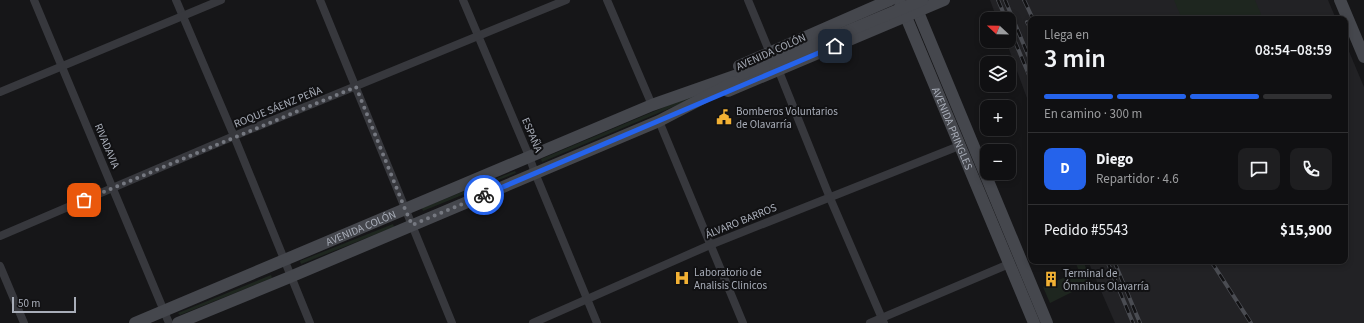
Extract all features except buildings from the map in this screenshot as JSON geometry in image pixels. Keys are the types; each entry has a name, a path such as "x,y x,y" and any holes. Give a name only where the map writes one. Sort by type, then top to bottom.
{"main road":[{"name":"AVENIDA COLÓN","path":"178,323 659,121 890,0"},
{"name":"AVENIDA PRINGLES","path":"899,0 1034,323"},
{"name":"AVENIDA COLÓN","path":"774,61 918,4 944,0"},
{"path":"1340,0 1347,16"},
{"name":"AVENIDA COLÓN","path":"135,323 652,104 906,16 918,4"},
{"name":"AVENIDA PRINGLES","path":"918,4 1047,323"},
{"path":"1348,19 1364,57"}],"street":[{"name":"RIVADAVIA","path":"34,0 169,323"},
{"path":"176,0 234,136 290,277 310,323"},
{"path":"0,92 221,0"},
{"path":"320,0 452,323"},
{"name":"ESPAÑA","path":"463,0 597,323"},
{"name":"ROQUE SÁENZ PEÑA","path":"0,236 234,136 566,0"},
{"path":"607,0 652,104"},
{"path":"748,0 830,198 883,320"},
{"path":"659,121 743,323"},
{"name":"ÁLVARO BARROS","path":"533,323 710,245 959,146"},
{"path":"870,323 883,320 1009,264"},
{"path":"0,266 24,323"}],"shaded area":[{"path":"990,0 1328,0 1335,16 1028,16 1028,101 1016,68 1016,56 1012,56 1009,48 1016,48 1016,12 994,12"},
{"path":"1174,0 1255,0 1262,16 1181,16"},
{"path":"1348,49 1364,87 1364,323 1115,323 1089,264 1348,264"},
{"path":"693,95 694,98 542,162 541,159"},
{"path":"515,171 516,173 423,211 422,208"},
{"path":"393,224 394,227 301,264 300,261"},
{"path":"1076,264 1084,264 1089,275 1084,286 1050,303 1043,287 1079,271"},
{"path":"271,275 272,278 180,315 178,313"}],"railway":[{"path":"998,0 1003,12"},
{"path":"1005,0 1028,55"},
{"path":"1024,0 1032,16"},
{"path":"1016,44 1028,73"},
{"path":"1108,264 1133,323"},
{"path":"1115,264 1140,323"},
{"path":"1213,264 1251,323"}],"way so far":[{"path":"84,200 234,136 356,87 412,225 484,195"}],"place":[{"name":"Bomberos Voluntarios de Olavarría","path":"724,117"},
{"name":"Laboratorio de Analisis Clinicos","path":"682,278"},
{"name":"Terminal de Ómnibus Olavarría","path":"1051,279"}],"route":[{"path":"484,195 835,46"}]}
